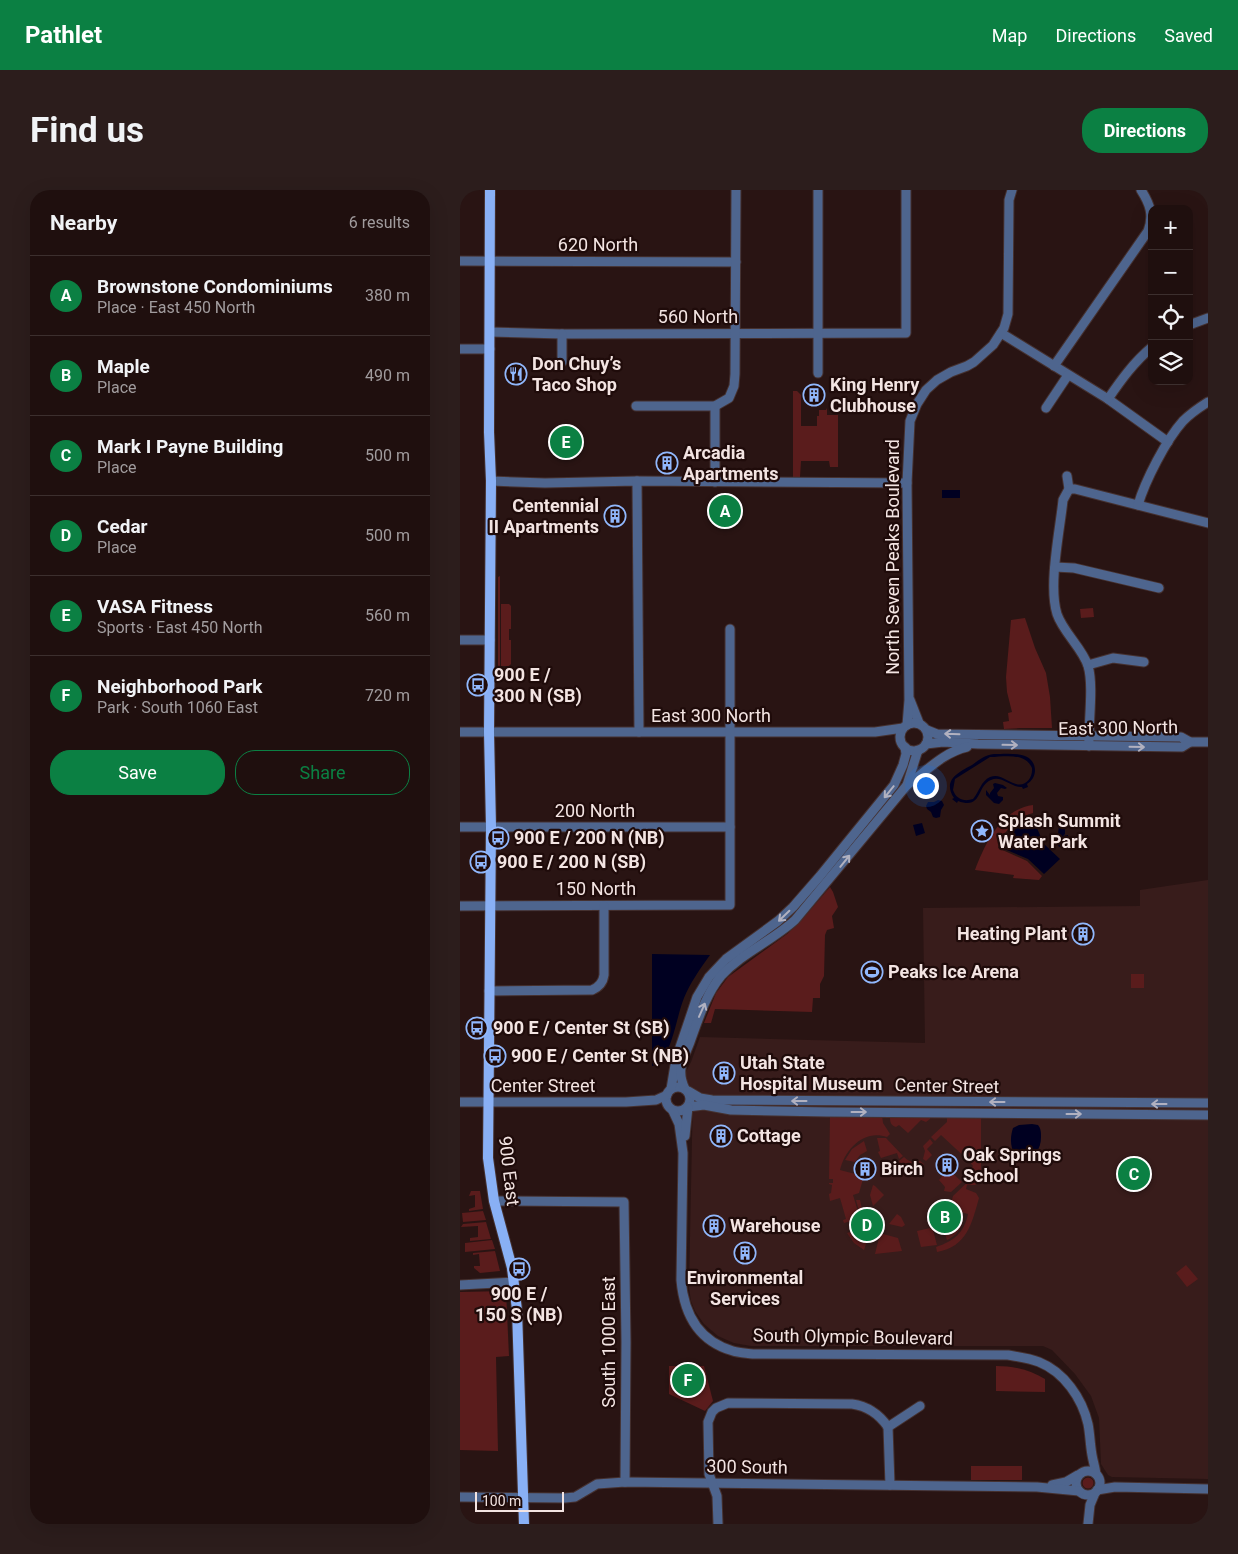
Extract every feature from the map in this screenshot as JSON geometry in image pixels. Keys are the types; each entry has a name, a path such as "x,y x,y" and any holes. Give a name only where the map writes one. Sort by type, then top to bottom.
{"main road":[{"name":"900 East","path":"490,190 491,827 488,1158 494,1201 511,1263 517,1310 524,1524"}],"street":[{"path":"636,406 715,406 729,398 734,386 735,374 736,190"},
{"path":"818,190 818,373"},
{"name":"560 North","path":"490,332 562,334 906,333 906,190"},
{"name":"North Seven Peaks Boulevard","path":"905,726 910,700 907,483 910,421 917,404 926,390 937,380 951,372 968,366 980,358 993,345 1004,328 1008,314 1009,200 1011,190"},
{"path":"1054,366 1148,231 1152,219 1151,212 1141,190"},
{"name":"620 North","path":"460,261 736,262"},
{"path":"1193,321 1208,318"},
{"path":"1001,333 1108,399 1168,442"},
{"path":"562,334 562,362"},
{"path":"460,349 490,349"},
{"path":"1108,399 1119,382 1148,351"},
{"path":"1046,408 1068,375"},
{"path":"1138,505 1142,489 1168,442 1183,421 1208,402"},
{"path":"715,406 715,482"},
{"path":"1067,476 1069,489 1063,500 1054,580 1057,614 1088,665 1090,682 1089,746"},
{"path":"491,481 545,483 637,481 907,483"},
{"path":"637,481 639,732"},
{"path":"1069,489 1075,488 1208,523"},
{"path":"1055,567 1074,568 1159,588"},
{"path":"730,629 730,827"},
{"path":"460,640 490,640"},
{"path":"1088,665 1113,658 1144,662"},
{"name":"North Seven Peaks Boulevard","path":"910,700 918,724"},
{"path":"903,744 909,750 924,748 928,739 927,730 918,724 905,726 900,736 906,754 894,785 793,907 778,921 726,958 709,976 697,997 676,1059 666,1102 671,1109 682,1111 688,1107 691,1097 680,1076 682,1065 696,1024 715,985 722,976 735,964 786,929 795,920 906,785 942,756 958,749 978,744"},
{"name":"East 300 North","path":"460,732 875,732 905,726"},
{"name":"East 300 North","path":"927,730 938,734 1181,737 1190,742 1208,742"},
{"name":"East 300 North","path":"875,732 903,744"},
{"name":"East 300 North","path":"926,744 943,742 1182,747 1190,742"},
{"path":"906,785 918,750"},
{"name":"200 North","path":"460,827 730,827"},
{"name":"150 North","path":"460,906 730,905 730,827"},
{"path":"489,991 592,990 599,986 604,979 604,906"},
{"path":"669,1092 678,1087 686,1090"},
{"name":"Center Street","path":"686,1090 700,1098 712,1100 1204,1103"},
{"name":"Center Street","path":"460,1102 626,1102 656,1100 669,1092"},
{"path":"750,1100 750,1110"},
{"path":"822,1101 822,1112"},
{"path":"894,1101 894,1112"},
{"name":"Center Street","path":"626,1102 636,1106 671,1109"},
{"path":"956,1102 956,1113"},
{"path":"1053,1103 1054,1114"},
{"path":"1204,1103 1205,1115"},
{"path":"1182,1104 1182,1114"},
{"name":"Center Street","path":"688,1107 704,1105 731,1110 822,1112 1205,1115"},
{"name":"South Olympic Boulevard","path":"688,1107 683,1153 681,1280 682,1295 687,1311 693,1323 702,1333 716,1344 734,1351 753,1354 1008,1355 1027,1358 1041,1363 1051,1368 1065,1380 1075,1392 1083,1407 1098,1475"},
{"name":"South Olympic Boulevard","path":"671,1109 679,1124 683,1153"},
{"name":"South 1000 East","path":"494,1201 624,1202 626,1482"},
{"path":"460,1285 513,1282"},
{"path":"718,1524 717,1496 709,1474 708,1422 716,1408 728,1403 852,1404 874,1412 888,1427 890,1485"},
{"path":"888,1427 920,1406"},
{"name":"South Olympic Boulevard","path":"1080,1473 1086,1460 1090,1436"},
{"path":"1088,1523 1085,1504 1075,1482 1080,1473 1089,1470 1118,1484 1136,1487"},
{"name":"300 South","path":"1037,1487 1060,1484 1080,1473"},
{"path":"1088,1523 1090,1505 1100,1485 1098,1475"},
{"name":"300 South","path":"460,1497 565,1498 575,1497 597,1484 626,1482 1037,1487 1080,1492"},
{"path":"1080,1492 1088,1495 1096,1491 1115,1487 1208,1489"}],"shaded area":[{"path":"793,391 797,391 801,395 801,426 817,426 819,410 826,410 827,408 827,415 838,415 838,467 830,467 829,461 801,461 800,477 793,477"},
{"path":"500,576 500,666 498,666 498,577"},
{"path":"501,604 509,604 511,606 509,640 511,640 511,664 509,666 501,666"},
{"path":"1093,608 1094,617 1081,618 1080,609"},
{"path":"1025,618 1046,673 1052,728 1004,729 1003,722 1009,721 1008,713 1012,712 1007,692 1006,677 1011,620"},
{"path":"1033,805 1033,813 1021,818 1011,826 1003,836 998,848 1027,861 1042,876 1039,880 1013,878 1014,875 975,870 989,839 1003,820 1022,808"},
{"path":"1208,880 1208,1479 1112,1477 1108,1475 1101,1464 1099,1418 1091,1396 1075,1374 1052,1350 1043,1346 751,1346 734,1343 718,1336 704,1324 695,1311 689,1287 693,1090 688,1085 684,1076 700,1037 925,1043 923,908 1140,906 1140,890"},
{"path":"830,887 838,907 832,916 834,928 827,930 825,935 824,976 820,984 820,998 813,998 812,1012 715,1009 711,1023 704,1023 716,993 728,977 787,934"},
{"path":"1131,974 1144,974 1144,988 1131,988"},
{"path":"830,1115 882,1116 883,1123 890,1134 887,1137 879,1135 863,1138 846,1155 840,1170 859,1175 863,1179 859,1193 853,1195 859,1215 856,1200 860,1200 863,1214 859,1219 844,1223 843,1220 846,1219 840,1198 830,1201 829,1194 831,1193 832,1185 829,1183 833,1183 833,1179 829,1179"},
{"path":"931,1115 930,1119 926,1122 921,1120 908,1133 899,1125 896,1127 893,1125 890,1120 890,1116"},
{"path":"947,1115 981,1116 981,1176 974,1176 970,1170 973,1166 969,1161 941,1135 935,1141 931,1137 947,1122"},
{"path":"877,1138 886,1138 903,1156 899,1159 897,1153 881,1158 878,1152 880,1151"},
{"path":"930,1139 933,1143 927,1149 932,1155 926,1161 923,1159 925,1151 923,1146"},
{"path":"864,1141 867,1151 860,1155 855,1162 845,1160 852,1149"},
{"path":"904,1157 910,1161 920,1161 924,1164 917,1173 914,1170 910,1175 904,1169 897,1177 891,1169 901,1167 899,1161"},
{"path":"947,1168 962,1182 951,1192 944,1191 945,1187 939,1180 943,1175 941,1173"},
{"path":"973,1177 981,1178 981,1180 975,1185 967,1185 966,1189 976,1193 979,1198 971,1225 962,1239 955,1245 937,1252 936,1247 953,1239 964,1226 968,1214 952,1210 950,1207 953,1196"},
{"path":"873,1185 884,1195 873,1206 870,1195"},
{"path":"471,1191 480,1191 483,1209 469,1211 469,1209 475,1207 475,1195 469,1196"},
{"path":"483,1211 486,1220 463,1222 462,1213"},
{"path":"897,1214 905,1225 902,1227 889,1224"},
{"path":"486,1222 491,1239 470,1241 470,1238 478,1237 478,1226 461,1227 463,1224"},
{"path":"956,1223 962,1224 956,1234 947,1240 945,1234 952,1230"},
{"path":"930,1228 933,1230 937,1245 921,1247 917,1231"},
{"path":"856,1230 860,1237 867,1241 864,1250 854,1243 847,1233"},
{"path":"883,1234 898,1238 902,1251 875,1254 879,1238"},
{"path":"492,1240 495,1249 465,1252 465,1243"},
{"path":"495,1251 500,1271 480,1273 474,1268 474,1266 480,1266 479,1254 473,1255 473,1253"},
{"path":"1186,1265 1198,1279 1187,1287 1176,1273"},
{"path":"506,1291 509,1356 496,1357 498,1451 460,1450 460,1292"},
{"path":"669,1366 704,1366 713,1401 705,1411 669,1394"},
{"path":"996,1366 1022,1369 1045,1379 1045,1392 996,1391"},
{"path":"971,1466 1022,1466 1022,1480 971,1480"},
{"path":"1088,1477 1094,1483 1088,1489 1082,1483"}],"water":[{"path":"942,490 960,490 960,498 942,498"},
{"path":"1019,754 1030,759 1035,772 1033,778 1027,784 1028,787 1023,789 1003,780 995,779 986,783 972,802 958,801 957,803 952,799 954,798 951,792 951,781 957,774 991,755","holes":["990,757 1019,757 1029,763 1032,768 1030,778 1026,783 1020,785 1000,777 990,777 984,781 973,799 964,800 958,798 953,790 955,779"]},
{"path":"995,783 1007,788 1001,788 997,793 998,796 1003,797 999,804 994,803 986,795 986,790 990,795"},
{"path":"942,801 944,805 940,817 936,818 933,817 926,806 928,802"},
{"path":"1032,817 1044,844 1060,859 1044,874 1028,859 1002,848 1014,829"},
{"path":"922,823 925,833 916,836 913,825"},
{"path":"1063,824 1065,834 1063,836 1068,835 1068,838 1065,839 1064,845 1059,847 1058,845 1062,840 1058,843 1054,837 1058,834 1059,826"},
{"path":"652,954 710,955 686,992 674,1033 664,1058 659,1064 652,1066"},
{"path":"1019,1125 1038,1125 1040,1129 1041,1143 1037,1151 1026,1157 1015,1155 1011,1142 1013,1128"}],"place":[{"name":"Don Chuy’s Taco Shop","path":"516,374"},
{"name":"King Henry Clubhouse","path":"814,395"},
{"name":"VASA Fitness","path":"566,442"},
{"name":"Arcadia Apartments","path":"667,463"},
{"name":"Brownstone Condominiums","path":"725,511"},
{"name":"Centennial II Apartments","path":"615,516"},
{"name":"900 E / 300 N (SB)","path":"478,685"},
{"name":"Splash Summit Water Park","path":"982,831"},
{"name":"900 E / 200 N (NB)","path":"498,838"},
{"name":"900 E / 200 N (SB)","path":"481,862"},
{"name":"Heating Plant","path":"1083,934"},
{"name":"Peaks Ice Arena","path":"872,972"},
{"name":"900 E / Center St (SB)","path":"477,1028"},
{"name":"900 E / Center St (NB)","path":"495,1056"},
{"name":"Utah State Hospital Museum","path":"724,1073"},
{"name":"Cottage","path":"721,1136"},
{"name":"Oak Springs School","path":"947,1165"},
{"name":"Birch","path":"865,1169"},
{"name":"Mark I Payne Building","path":"1134,1174"},
{"name":"Maple","path":"945,1217"},
{"name":"Cedar","path":"867,1225"},
{"name":"Warehouse","path":"714,1226"},
{"name":"Environmental Services","path":"745,1253"},
{"name":"900 E / 150 S (NB)","path":"519,1269"},
{"name":"Neighborhood Park","path":"688,1380"}]}
